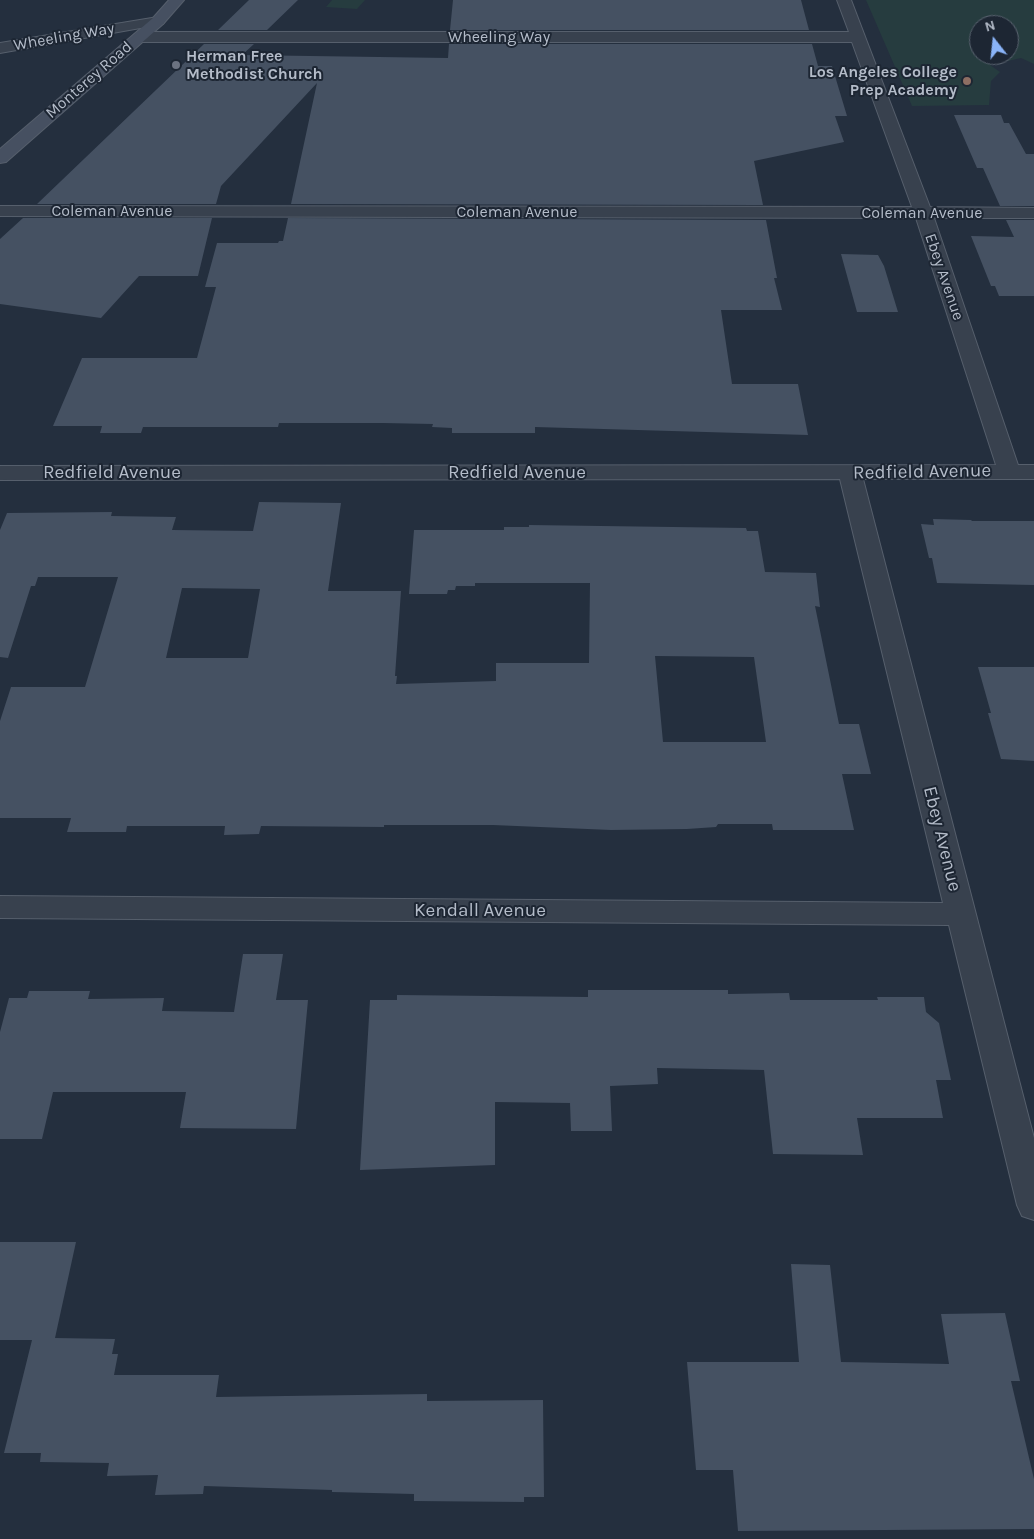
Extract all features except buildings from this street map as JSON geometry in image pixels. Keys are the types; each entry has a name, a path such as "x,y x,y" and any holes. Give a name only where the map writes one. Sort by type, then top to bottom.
{"street":[{"name":"Monterey Road","path":"0,158 158,20 177,0"},
{"name":"Ebey Avenue","path":"844,0 923,212 1010,471"},
{"name":"Wheeling Way","path":"0,48 158,20"},
{"name":"Wheeling Way","path":"140,36 859,38"},
{"name":"Coleman Avenue","path":"0,211 1034,213"},
{"name":"Redfield Avenue","path":"0,473 1034,472"},
{"name":"Ebey Avenue","path":"850,473 1034,1205"},
{"name":"Kendall Avenue","path":"0,908 960,914"}],"green space":[{"path":"332,0 365,0 357,9 326,7"},
{"path":"866,0 1034,0 1034,64 1019,58 1019,15 969,15 969,65 990,65 1000,72 991,81 989,105 912,106"}],"place":[{"name":"Herman Free Methodist Church","path":"176,65"},
{"name":"Los Angeles College Prep Academy","path":"967,81"}]}
